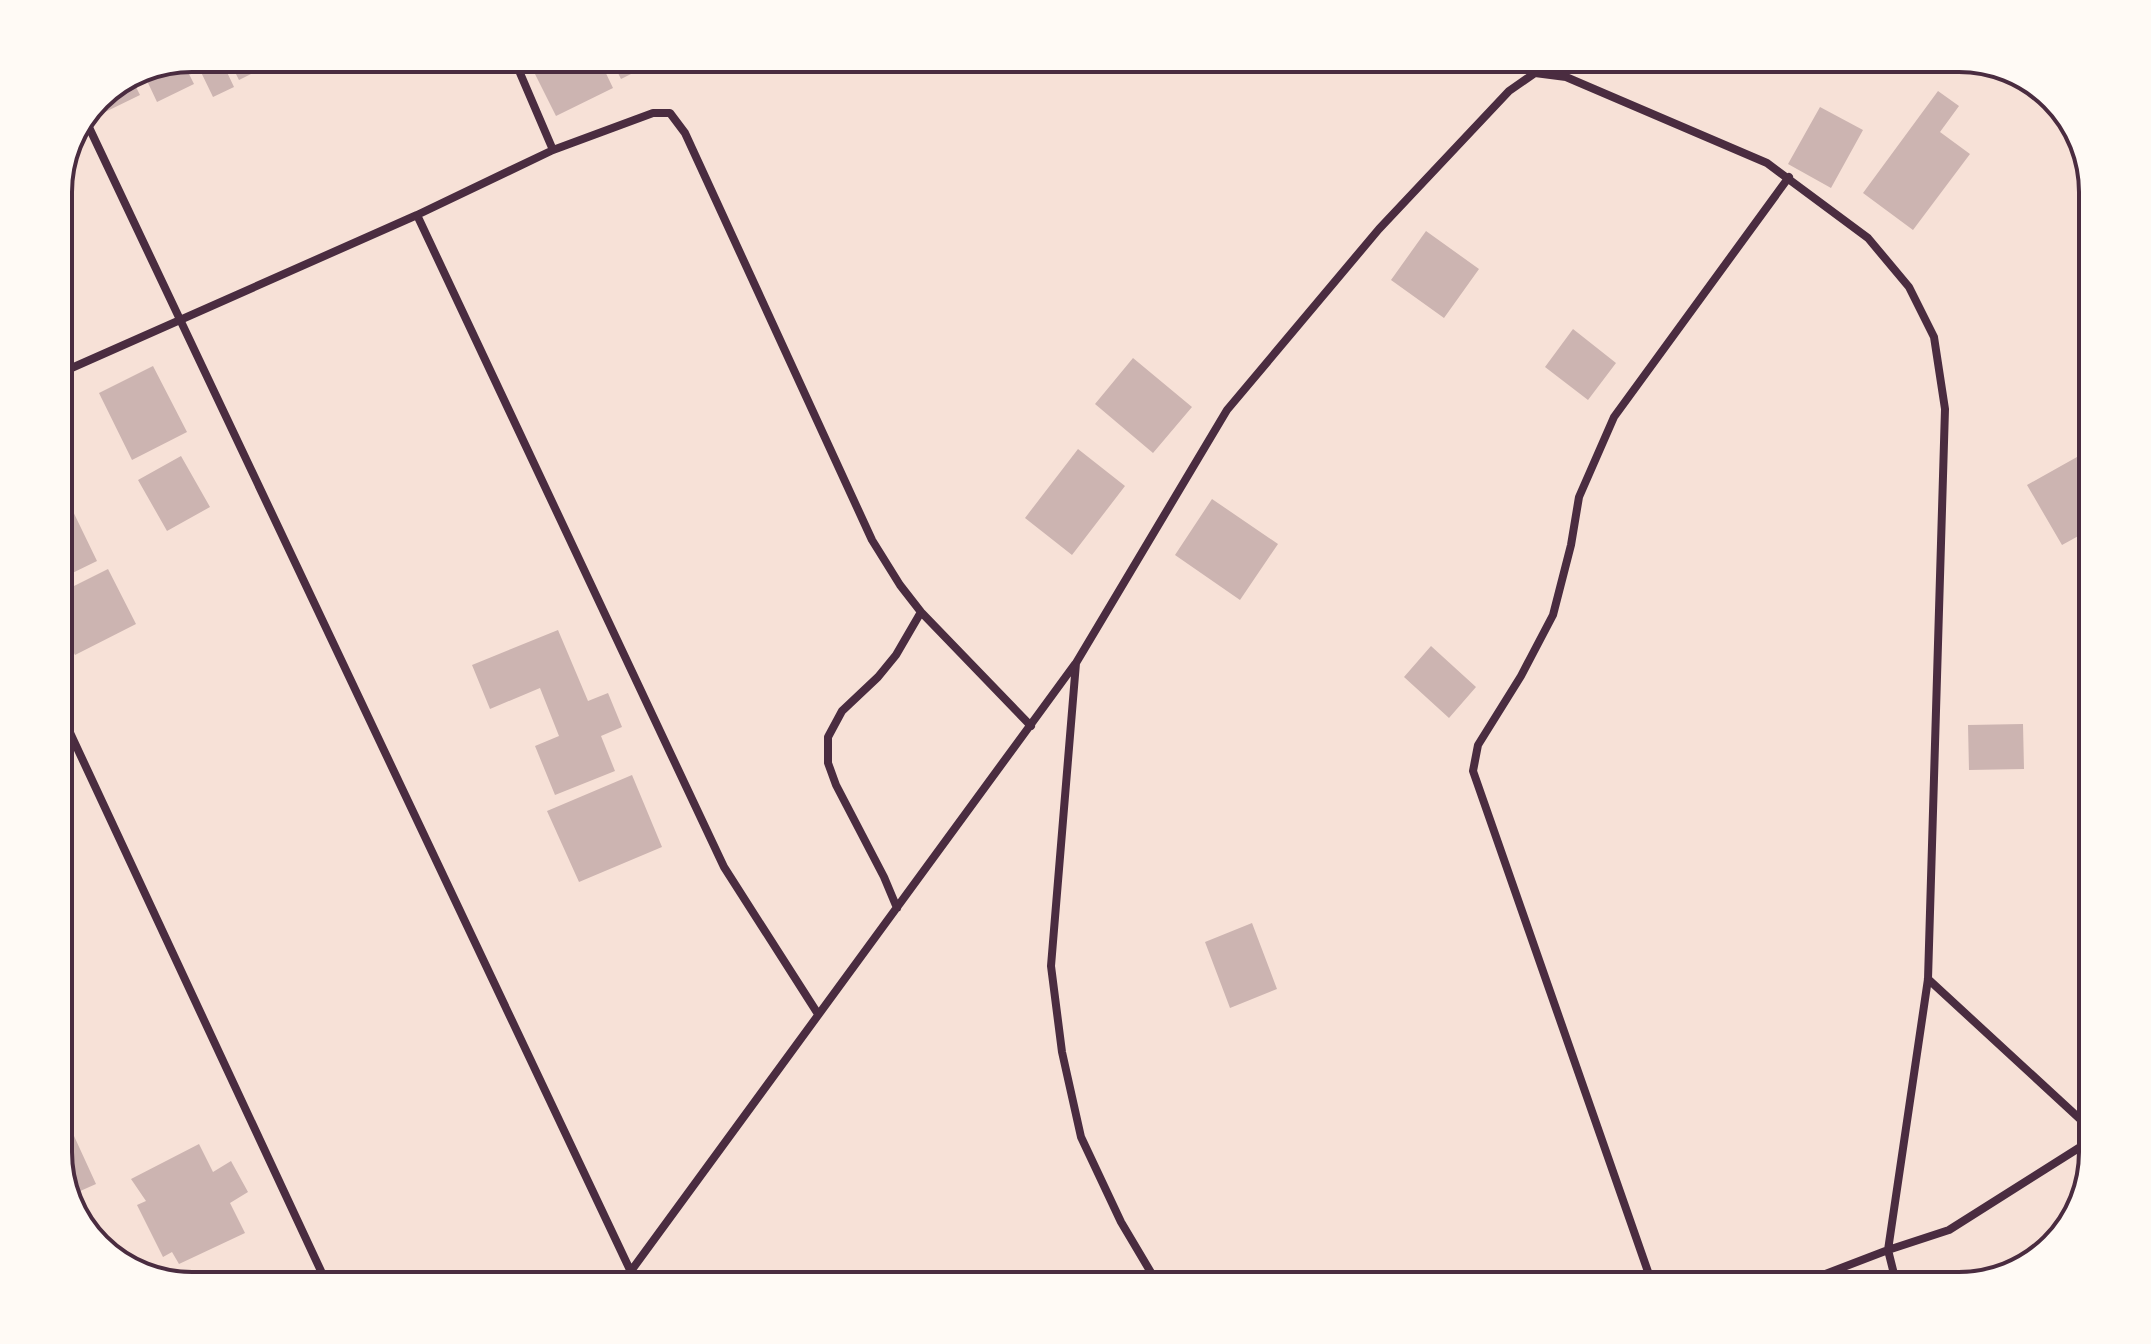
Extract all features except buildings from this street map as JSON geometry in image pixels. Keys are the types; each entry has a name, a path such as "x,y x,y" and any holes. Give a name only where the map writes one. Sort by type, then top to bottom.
{"street":[{"path":"520,72 553,150"},
{"path":"90,130 631,1272 1076,663 1227,410 1379,229 1509,91 1535,73 1566,77 1767,163 1868,238 1909,287 1934,337 1945,409 1928,979 1888,1250 1894,1272"},
{"path":"72,368 417,215 553,150 653,113 670,113 685,133 872,540 921,612 1031,726"},
{"path":"1648,1272 1473,771 1478,745 1521,676 1553,615 1571,545 1579,497 1614,417 1789,177"},
{"path":"417,215 724,867 818,1014"},
{"path":"897,908 836,785 828,763 828,737 842,711 896,655 921,612"},
{"path":"1076,663 1051,966 1062,1052 1081,1137 1121,1222 1151,1272"},
{"path":"72,737 321,1272"},
{"path":"1928,979 2079,1118"},
{"path":"1831,1272 1949,1230 2079,1148"}]}
